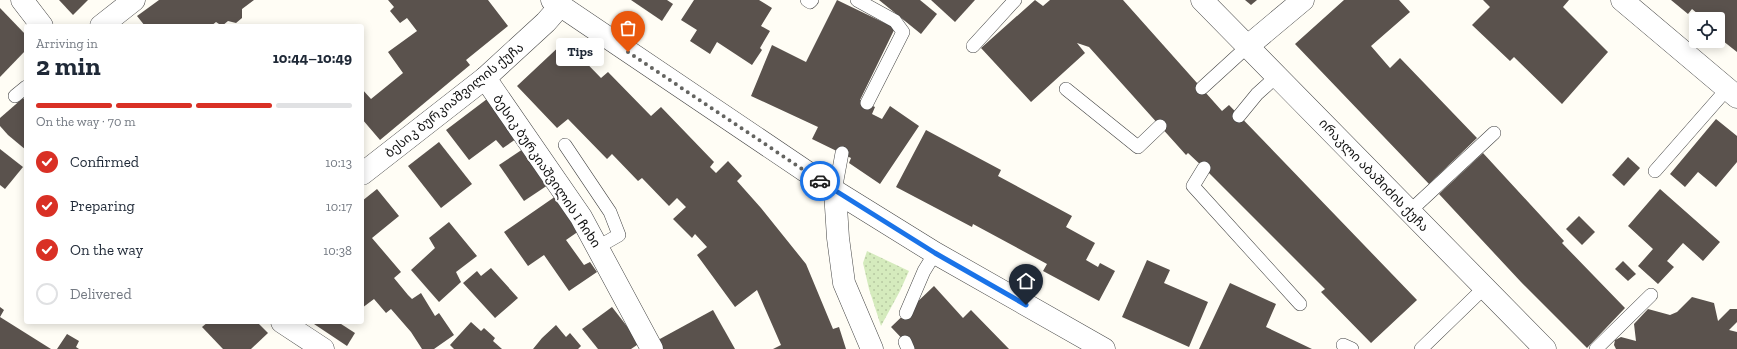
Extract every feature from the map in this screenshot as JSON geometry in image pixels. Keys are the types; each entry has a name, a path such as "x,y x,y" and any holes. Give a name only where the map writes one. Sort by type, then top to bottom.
{"street":[{"path":"22,0 40,24"},
{"path":"104,24 134,0"},
{"name":"ირაკლი აბაშიძის ქუჩა","path":"1202,0 1545,349"},
{"path":"1248,46 1304,0"},
{"path":"1622,0 1732,93"},
{"path":"556,3 835,191 935,253 1104,349"},
{"name":"ბესიკ ბურკიაშვილის ქუჩა","path":"364,172 485,78 543,25 556,3"},
{"name":"ბესიკ ბურკიაშვილის I ჩიხი","path":"485,78 581,217 652,349"},
{"path":"835,191 838,238 844,283 872,349"},
{"path":"285,324 323,349"}],"lane":[{"path":"807,0 810,2 812,0"},
{"path":"857,0 895,21 903,32 867,103"},
{"path":"973,46 1015,0"},
{"path":"1202,88 1248,46"},
{"path":"1239,116 1257,94 1277,76"},
{"path":"15,96 24,89"},
{"path":"1066,89 1138,147 1160,126"},
{"path":"1655,172 1732,93"},
{"path":"1410,211 1494,133"},
{"path":"565,145 610,212 619,235 598,248"},
{"path":"835,191 842,154"},
{"path":"1204,168 1193,186 1300,304"},
{"path":"906,313 924,271 935,253"},
{"path":"1421,349 1484,288"},
{"path":"1596,349 1651,295"}],"green space":[{"path":"867,251 909,271 881,326 869,289 863,263"}],"building":[{"path":"59,0 88,0 73,15"},
{"path":"159,0 254,0 242,9 242,18 236,23 228,21 224,24 219,24 216,22 214,24 143,24 137,16"},
{"path":"388,0 488,0 508,26 466,60 470,65 380,140 364,121 364,91 371,99 403,73 388,52 417,31 407,18 400,23 390,11 394,7"},
{"path":"631,0 667,0 673,4 662,21"},
{"path":"694,0 759,0 772,8 761,26 770,31 760,48 762,50 752,65 717,42 710,54 690,41 697,30 681,20"},
{"path":"837,0 895,28 860,100 875,107 872,114 882,119 890,106 919,126 880,184 849,163 851,158 812,139 818,127 751,96 772,45 806,62"},
{"path":"879,0 920,0 937,14 921,34"},
{"path":"931,0 975,0 955,22"},
{"path":"1035,0 1043,6 1050,0 1123,0 1222,111 1229,105 1417,300 1371,343 1321,292 1325,289 1204,168 1188,153 1186,155 1089,47 1077,43 1085,53 1031,102 981,48"},
{"path":"1245,0 1257,0 1251,5"},
{"path":"1344,0 1399,0 1410,12 1371,46 1390,68 1400,58 1477,138 1429,184 1295,44"},
{"path":"1483,0 1569,0 1563,7 1608,52 1562,104 1514,57 1510,61 1472,25 1490,7"},
{"path":"1671,0 1737,0 1737,52 1725,43 1725,12 1696,12 1692,9 1688,14"},
{"path":"0,8 24,33 24,52 0,77"},
{"path":"565,41 601,78 608,72 651,116 661,107 714,162 710,167 716,173 728,161 742,176 737,181 806,264 833,329 839,327 846,349 773,349 781,345 757,290 735,307 697,255 707,247 695,234 692,238 673,219 686,207 677,198 669,206 642,178 638,181 612,154 607,159 568,119 557,128 517,86"},
{"path":"23,98 24,99 24,148 0,126 0,118"},
{"path":"487,99 516,139 503,148 496,140 469,160 446,130"},
{"path":"1716,119 1737,136 1737,162 1716,187 1698,172 1685,187 1670,174"},
{"path":"926,130 1001,170 998,176 1072,216 1066,227 1095,243 1086,260 1098,267 1100,263 1115,271 1099,301 1043,271 1047,264 973,224 972,227 896,187"},
{"path":"439,142 472,184 441,208 408,166"},
{"path":"0,149 23,167 5,189 0,185"},
{"path":"523,149 548,185 524,201 499,165"},
{"path":"1483,153 1564,241 1562,243 1625,308 1587,348 1521,282 1439,194"},
{"path":"1628,157 1640,168 1624,186 1612,175"},
{"path":"377,189 399,216 372,238 401,272 394,278 408,295 412,299 421,293 435,316 439,313 454,335 434,349 422,349 411,332 391,309 386,313 374,299 364,306 364,199"},
{"path":"1660,189 1720,242 1703,261 1683,243 1667,261 1674,267 1658,284 1638,266 1653,249 1628,226"},
{"path":"556,196 579,231 566,240 584,265 590,262 597,272 569,291 544,255 528,266 504,232"},
{"path":"1579,216 1595,232 1582,245 1566,229"},
{"path":"449,222 477,256 456,272 461,282 439,302 411,270 435,248 429,238"},
{"path":"1147,260 1170,270 1164,283 1208,302 1189,347 1122,317"},
{"path":"1623,261 1636,274 1628,281 1615,269"},
{"path":"491,268 518,298 495,318 463,283 477,271 481,276"},
{"path":"1230,283 1276,304 1266,327 1312,349 1199,349"},
{"path":"934,286 963,318 971,310 1009,349 912,349 891,327"},
{"path":"1692,297 1714,303 1718,321 1730,309 1737,309 1737,322 1729,330 1737,332 1737,349 1616,349 1614,345 1615,340 1621,337 1636,341 1634,324 1648,309 1670,315 1677,312"},
{"path":"0,307 4,310 0,317"},
{"path":"612,307 640,343 631,349 598,349 582,329"},
{"path":"713,310 735,349 663,349 658,340"},
{"path":"0,317 51,349 0,349"},
{"path":"471,322 481,331 484,328 495,338 493,341 502,349 454,349 450,345"},
{"path":"206,324 259,324 268,333 251,349 223,349 202,327"},
{"path":"314,324 341,324 355,333 347,346"},
{"path":"556,325 566,337 570,333 581,346 578,349 533,349 542,338"},
{"path":"67,334 79,341 76,347 79,349 57,349"}],"way so far":[{"path":"628,52 820,181"}],"place":[{"name":"Tips","path":"628,52"}],"route":[{"path":"820,181 935,253 1026,305"}]}
